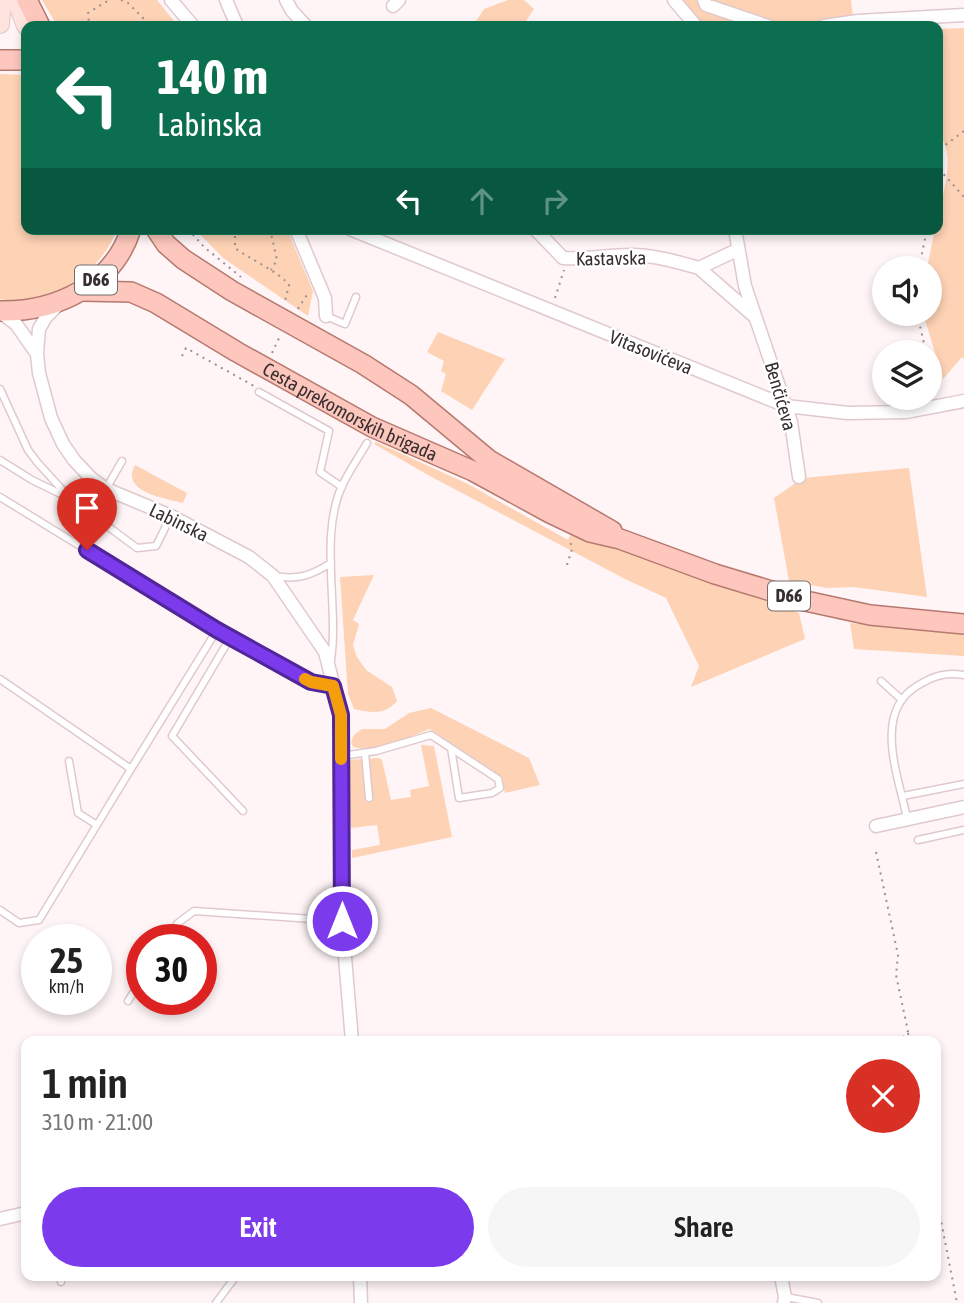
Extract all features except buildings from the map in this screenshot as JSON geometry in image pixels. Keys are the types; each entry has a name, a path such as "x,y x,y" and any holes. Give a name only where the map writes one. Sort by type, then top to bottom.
{"main road":[{"path":"0,24 2,0"},
{"path":"16,0 24,21"},
{"path":"27,0 38,21"},
{"path":"0,60 21,60"},
{"name":"D66","path":"0,311 42,308 62,302 82,291 101,276 117,257 128,235"},
{"name":"D66","path":"160,235 183,259 211,277"},
{"path":"177,235 204,264 211,277"},
{"name":"Cesta prekomorskih brigada","path":"211,277 363,364 411,395 489,460 593,519 621,538"},
{"name":"Cesta prekomorskih brigada","path":"82,291 131,292 156,303 237,352 372,427 473,471 590,532 621,538 715,574 801,600 870,615 964,624"}],"street":[{"path":"171,0 189,21"},
{"path":"226,0 235,21"},
{"path":"286,0 301,21"},
{"path":"674,0 692,21"},
{"path":"696,21 705,3 754,21"},
{"path":"873,21 964,15"},
{"path":"298,235 325,298 326,316"},
{"name":"Vitasovićeva","path":"366,235 786,407 848,413 906,412 964,401"},
{"name":"Kastavska","path":"539,235 567,259 633,255 663,258 699,268"},
{"name":"Benčićeva","path":"736,235 745,286 786,407 799,477"},
{"path":"737,250 699,268 756,317"},
{"name":"Labinska","path":"62,302 46,317 39,329 37,354 38,373 51,418 63,444 91,478 106,489 171,516 248,557 273,576 325,652 341,715 342,921 352,1036"},
{"name":"Labinska","path":"0,311 16,324 37,354"},
{"path":"876,826 964,807"},
{"path":"1,1216 21,1214"},
{"path":"359,1281 361,1303"},
{"path":"782,1281 785,1300"}],"lane":[{"path":"326,316 345,324 356,297"},
{"path":"0,389 28,450 71,499"},
{"path":"259,392 329,431 320,472 342,487"},
{"path":"330,668 334,639 331,563 335,512 342,487 367,443"},
{"path":"0,460 32,480 71,499 137,548 156,546 171,516"},
{"path":"106,489 122,461"},
{"path":"0,497 230,638 311,682 333,686"},
{"path":"273,576 293,579 316,573 331,563"},
{"path":"0,910 19,923 39,920 217,630"},
{"path":"230,638 172,736 243,811"},
{"path":"907,819 890,727 907,692 933,676 952,673 964,675"},
{"path":"0,679 131,769"},
{"path":"881,681 902,700"},
{"path":"341,755 376,751 431,735 451,748 498,779 499,788 492,793 459,798 451,748"},
{"path":"365,753 369,798"},
{"path":"69,761 78,813 97,825"},
{"path":"903,796 964,784"},
{"path":"918,840 964,830"},
{"path":"177,924 194,911 342,921"},
{"path":"216,1303 232,1281"},
{"path":"785,1300 818,1303"}],"path":[{"path":"89,21 88,13 110,0"},
{"path":"121,0 127,2 146,21"},
{"path":"943,145 964,131"},
{"path":"943,173 964,197"},
{"path":"235,235 235,248 284,278 289,285 283,306"},
{"path":"270,271 277,260 271,235"},
{"path":"921,256 926,235"},
{"path":"550,310 560,288 567,259"},
{"path":"295,313 316,277"},
{"path":"182,356 186,348 197,353 254,385 259,392"},
{"path":"567,565 572,549 569,536"},
{"path":"876,852 898,955 896,975 909,1036"},
{"path":"904,1036 908,1031"},
{"path":"941,1221 957,1303"}],"shaded area":[{"path":"42,0 157,0 174,21 54,21"},
{"path":"508,0 524,0 534,9 526,21 476,21 484,9"},
{"path":"679,0 851,0 853,21 701,21"},
{"path":"964,28 964,359 962,357 943,379 942,340 931,340 927,326 942,326 942,256 929,256 934,235 943,235 943,196 948,162 943,141 943,29"},
{"path":"0,74 21,75 21,235 114,235 92,268 66,287 52,294 22,301 0,299"},
{"path":"201,235 290,235 313,291 308,316 223,258"},
{"path":"438,332 505,359 472,410 441,391 446,374 441,371 444,361 427,352"},
{"path":"376,442 468,484 568,540 571,532 799,613 805,639 691,687 699,666 666,598 428,475 374,444"},
{"path":"135,465 187,493 183,503 139,488 132,474"},
{"path":"909,468 927,597 854,587 827,588 789,581 774,498 803,478"},
{"path":"374,575 353,620 359,624 353,645 366,670 392,687 397,701 388,709 372,712 354,709 348,694 340,577"},
{"path":"850,623 964,633 964,656 854,649"},
{"path":"431,708 529,758 540,785 505,793 502,777 430,729 382,746 363,749 353,747 351,742 354,735 362,729 385,729 409,713"},
{"path":"421,745 434,746 452,837 352,858 352,850 380,845 377,825 351,828 346,760 379,758 382,760 391,800 411,797 410,790 429,786"}],"slow traffic":[{"path":"305,679 333,686 341,715 341,759"}],"route":[{"path":"87,550 217,630 311,682 333,686 341,715 342,921"}]}
